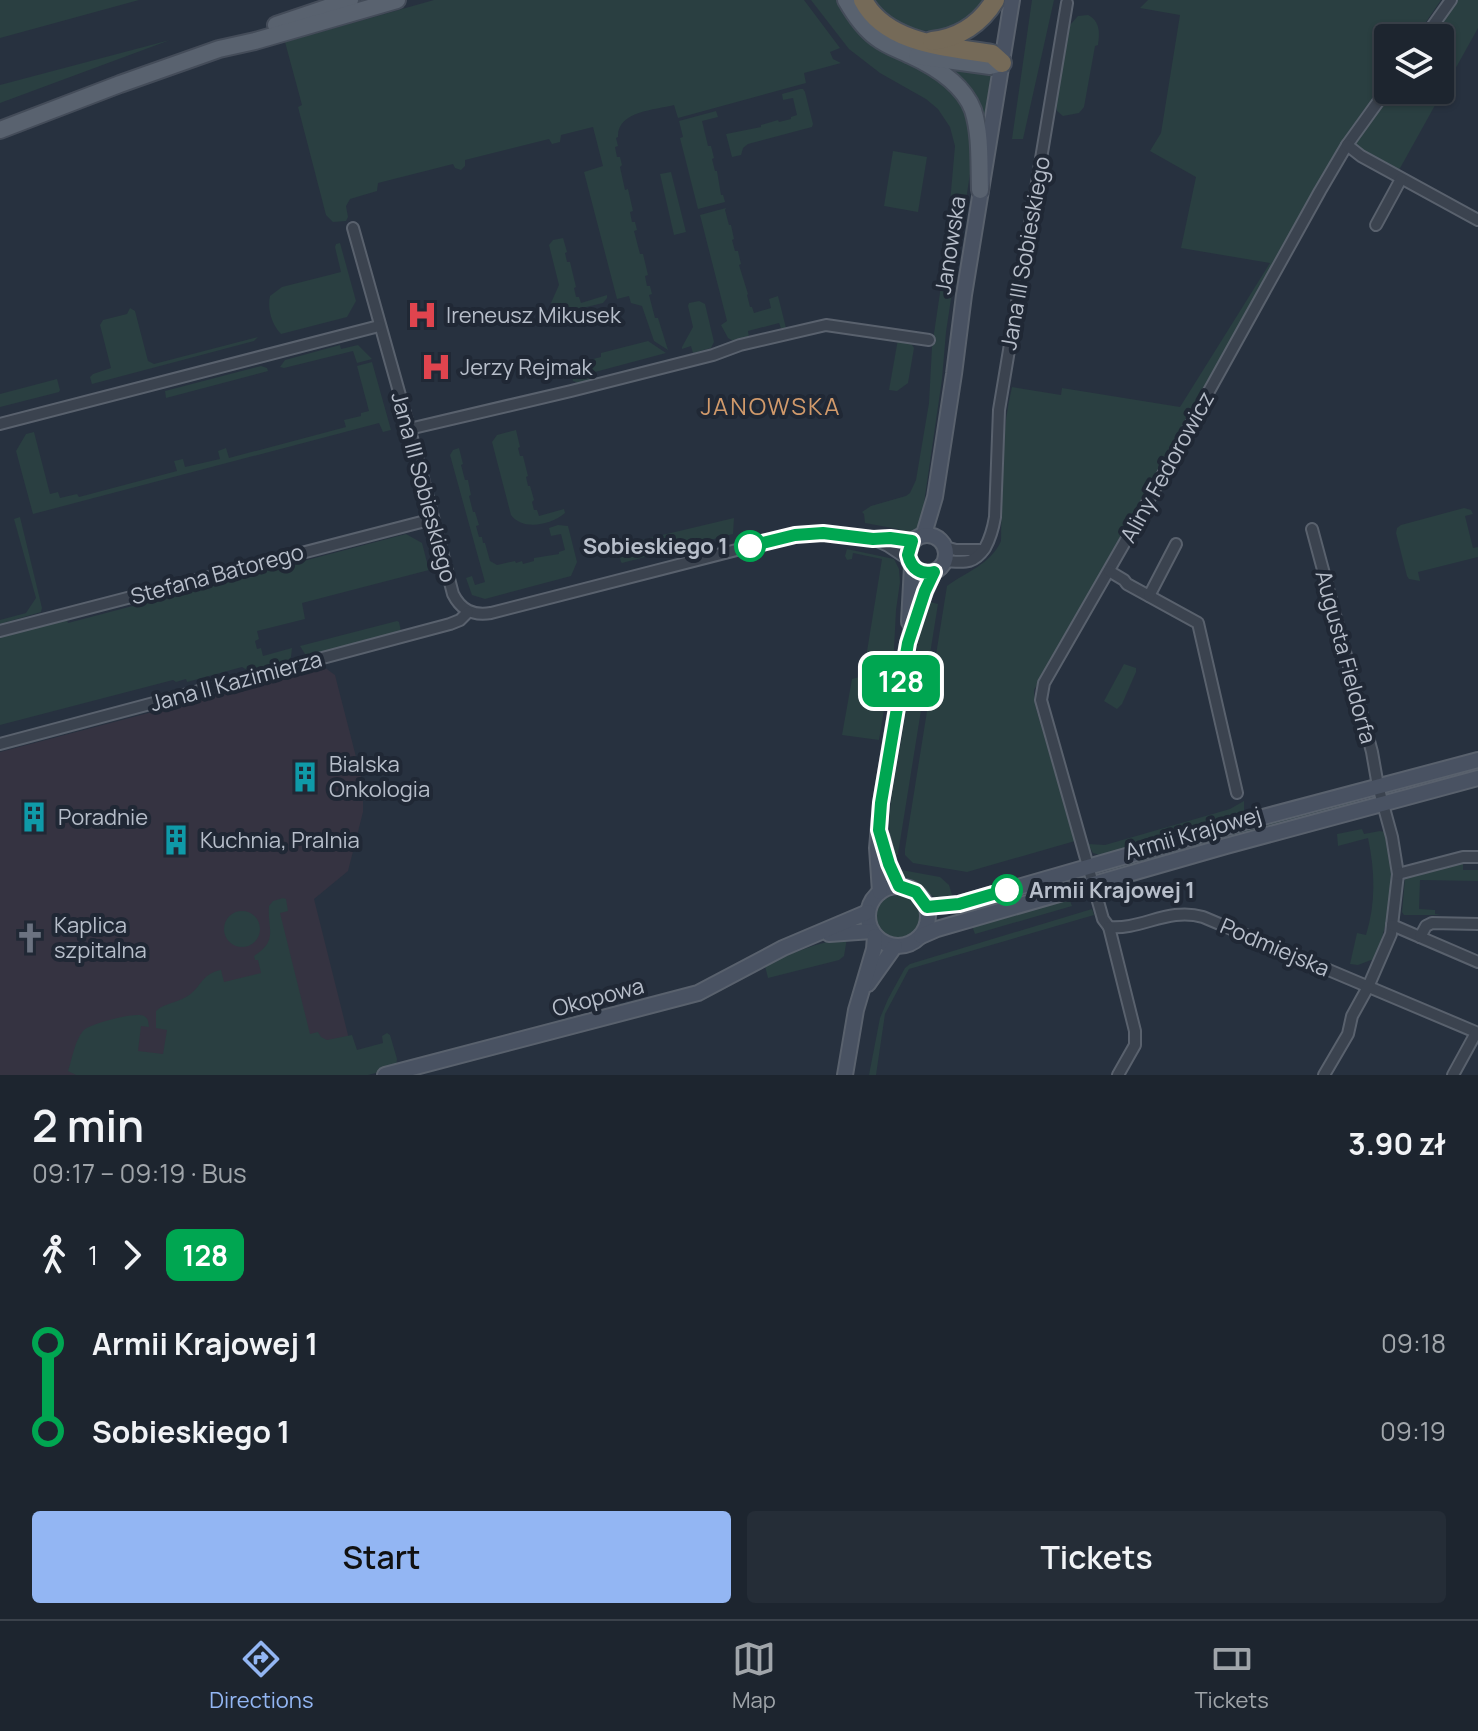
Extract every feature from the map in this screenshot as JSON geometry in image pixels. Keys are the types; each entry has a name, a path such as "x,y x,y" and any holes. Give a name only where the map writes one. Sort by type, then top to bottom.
{"highway":[{"path":"863,0 874,16 906,37 992,54 1002,63"},
{"path":"925,41 951,37 969,28 995,0"}],"main road":[{"path":"0,130 350,0"},
{"path":"219,49 397,0"},
{"path":"846,0 873,35 951,80 967,99 977,134 980,190"},
{"path":"911,55 990,66 1002,63"}],"street":[{"name":"Janowska","path":"923,537 936,514 935,497 980,190 1012,0"},
{"path":"1434,24 1451,0"},
{"name":"Jana III Sobieskiego","path":"941,560 970,561 977,558 992,535 999,410 1067,3"},
{"name":"Aliny Fedorowicz","path":"1093,884 1042,708 1044,683 1347,145 1376,104"},
{"path":"1347,145 1401,179 1478,220"},
{"path":"1376,225 1401,179"},
{"name":"Jana III Sobieskiego","path":"353,228 453,594 468,612"},
{"path":"409,429 831,324 929,340"},
{"path":"0,424 379,326"},
{"name":"Stefana Batorego","path":"0,631 433,519"},
{"name":"Augusta Fieldorfa","path":"1312,529 1372,752 1382,803"},
{"path":"468,612 491,613 795,535 823,533 873,539 923,537 942,541 941,560 925,591 908,643"},
{"path":"880,892 877,848 881,803 908,643 908,550 923,537"},
{"path":"873,539 888,546 922,573 941,560"},
{"path":"1149,596 1176,544"},
{"path":"1109,571 1198,623 1237,793"},
{"name":"Jana II Kazimierza","path":"0,744 440,627 460,620 468,612"},
{"name":"Armii Krajowej","path":"927,907 959,904 1478,760"},
{"name":"Armii Krajowej","path":"921,936 1093,884 1478,778"},
{"path":"1324,1075 1348,1034 1352,1016 1391,934 1398,874 1382,803"},
{"path":"879,830 899,886"},
{"path":"1398,874 1463,857 1478,857"},
{"path":"1093,884 1103,919 1109,927 1135,1031 1135,1045 1118,1075"},
{"path":"845,1075 856,1010 874,949 868,912 871,902 880,892 899,886 916,892 927,907 927,925 921,936 909,944 886,944 873,934"},
{"name":"Okopowa","path":"385,1075 698,993 783,948 868,912"},
{"name":"Podmiejska","path":"1109,927 1121,928 1169,915 1192,913 1477,1033"},
{"path":"1420,937 1426,926 1432,923 1478,924"},
{"path":"1392,925 1478,962"},
{"name":"Okopowa","path":"812,936 873,934"},
{"path":"863,991 895,946"},
{"path":"1453,1075 1477,1033"}],"shaded area":[{"path":"324,667 335,675 363,784 363,812 348,871 314,899 350,1043 223,1075 0,1075 0,752"}],"green space":[{"path":"0,0 139,0 0,38"},
{"path":"434,0 804,0 840,48 830,52 833,59 841,63 804,73 806,83 678,118 674,105 648,110 630,117 619,128 616,138 618,146 615,147 617,157 620,157 622,165 625,190 628,189 632,222 635,222 637,230 634,231 640,254 643,254 655,318 658,318 668,350 654,341 642,306 631,303 629,296 617,299 584,172 603,166 593,127 561,135 560,142 552,144 549,139 465,160 461,170 453,164 378,183 377,191 350,199 346,206 346,221 333,222 326,215 285,42"},
{"path":"811,0 839,0 960,98 969,119 971,167 922,517 919,526 907,534 897,534 898,529 865,523 862,512 871,506 906,496 916,480 929,403 932,347 945,259 955,146 950,127 938,109 880,73 849,49"},
{"path":"875,0 984,0 959,23 929,31 899,23 886,14"},
{"path":"1032,0 1054,0 1023,139 1012,139"},
{"path":"1148,0 1441,0 1425,24 1374,24 1374,96 1349,131 1034,690 1035,705 1075,841 967,872 913,863 905,855 905,849 947,586 985,562 1001,541 1004,444 1012,387 1061,395 1062,388 1180,407 1270,263 1181,248 1196,177 1150,151 1161,133 1180,15 1140,8"},
{"path":"1458,0 1478,0 1478,28 1454,71 1454,24 1438,24"},
{"path":"1088,15 1097,24 1099,36 1084,107 1079,113 1063,116 1057,111 1056,103 1070,25 1078,16"},
{"path":"170,40 0,103 0,85"},
{"path":"933,62 992,70 983,126"},
{"path":"800,89 805,92 812,127 748,144 741,155 732,157 726,134 791,119 797,115 793,98 783,100 782,94"},
{"path":"1381,104 1436,104 1399,170 1358,147 1356,140"},
{"path":"716,111 718,117 702,121 725,202 698,209 680,138 683,137 679,121"},
{"path":"893,151 927,157 918,212 884,206"},
{"path":"671,172 686,232 674,235 660,174"},
{"path":"726,208 750,307 754,313 771,308 769,299 778,296 786,328 781,328 779,323 748,331 747,340 735,342 728,338 721,325 727,321 700,215"},
{"path":"563,238 576,297 581,303 607,295 603,303 557,314 552,311 551,303 559,285 549,245 553,240"},
{"path":"340,243 356,301 347,317 281,334 271,316 270,296 282,287 341,272 335,247"},
{"path":"699,301 705,304 714,342 711,348 693,353 691,346 682,347 693,327 689,303"},
{"path":"130,308 135,311 148,361 154,364 258,337 254,341 92,384 90,377 93,374 111,368 100,325 103,320 127,314"},
{"path":"898,339 909,340 914,348 908,383 897,391 889,390"},
{"path":"648,341 666,353 595,372 596,379 579,383 573,381 569,365"},
{"path":"340,345 341,349 358,345 372,359 357,363 353,351 280,367 285,360"},
{"path":"372,362 391,430 383,432 379,423 33,514 16,451 26,434 34,432 50,494 58,492 60,498 77,494 79,497 177,471 174,461 183,459 185,467 220,459 218,451 226,448 229,458 346,427 344,420 369,411 357,366"},
{"path":"261,366 268,371 166,398 165,391"},
{"path":"57,379 59,392 0,407 0,394"},
{"path":"516,430 534,510 539,516 564,509 565,513 552,521 530,525 511,515 492,442 497,435"},
{"path":"459,448 473,512 479,525 476,526 479,537 485,543 490,561 497,565 515,561 522,561 523,564 534,561 534,558 559,554 565,550 561,534 551,536 549,528 568,526 577,562 571,576 485,599 472,595 466,578 472,576 475,585 485,582 450,455"},
{"path":"1464,508 1473,514 1465,516 1473,548 1478,547 1478,557 1418,572 1420,581 1409,579 1397,528"},
{"path":"20,517 42,608 41,612 0,624 0,620 26,613 36,598 14,519"},
{"path":"734,518 733,534 622,563 616,546"},
{"path":"406,534 422,543 429,570 302,603 305,619 257,631 259,639 255,641 263,656 292,648 288,661 249,671 242,667 187,682 186,679 173,680 0,725 0,637 67,620 68,623"},
{"path":"847,549 894,559 899,569 894,649 879,740 842,735 852,679 863,676 882,559 853,553 852,559 847,560"},
{"path":"926,601 938,604 898,854 892,858 889,829 891,800"},
{"path":"397,621 401,631 309,655 300,646"},
{"path":"1124,664 1136,668 1136,672 1117,709 1104,701"},
{"path":"1354,799 1356,805 1109,873 1108,868 1113,865"},
{"path":"1244,801 1244,812 1237,817 1103,856 1093,853 1088,844 1105,845 1230,809"},
{"path":"1362,829 1364,834 1385,832 1391,881 1388,914 1374,961 1358,965 1350,964 1357,933 1366,935 1372,911 1370,850 1368,838 1338,846 1337,834"},
{"path":"1463,862 1463,870 1478,870 1478,881 1420,880 1419,909 1435,910 1435,914 1441,915 1404,915 1405,878"},
{"path":"896,869 940,877 949,885 953,898 936,898"},
{"path":"898,895 914,901 920,917 914,933 898,939 882,933 876,917 882,901"},
{"path":"1069,898 1072,906 975,934 972,926"},
{"path":"286,899 288,911 280,913 310,1034 318,1032 327,1040 352,1035 357,1050 383,1043 382,1036 387,1033 397,1059 396,1066 368,1075 76,1075 68,1071 84,1030 124,1017 140,1015 148,1019 149,1027 141,1026 138,1051 163,1054 167,1030 156,1028 156,1011 186,997 214,972 221,970 224,982 261,973 254,956 267,945 269,939 269,906"},
{"path":"1092,909 1094,915 909,969 885,1014 876,1075 869,1075 880,1018 905,968 910,964"},
{"path":"242,911 255,916 260,929 255,942 242,947 229,942 224,929 229,916"},
{"path":"847,938 844,956 839,960 768,978 765,966 805,949"}],"bus line":[{"name":"128","path":"750,546 795,535 823,533 912,541 908,555 912,566 922,573 934,572 908,643 879,830 899,886 916,892 927,907 959,904 1007,890"}],"place":[{"name":"Ireneusz Mikusek","path":"422,315"},
{"name":"Jerzy Rejmak","path":"436,367"},
{"name":"Sobieskiego 1","path":"750,546"},
{"name":"Bialska Onkologia","path":"305,777"},
{"name":"Poradnie","path":"34,817"},
{"name":"Kuchnia, Pralnia","path":"176,840"},
{"name":"Armii Krajowej 1","path":"1007,890"},
{"name":"Kaplica szpitalna","path":"30,938"}],"district":[{"name":"JANOWSKA","path":"771,405"}]}
